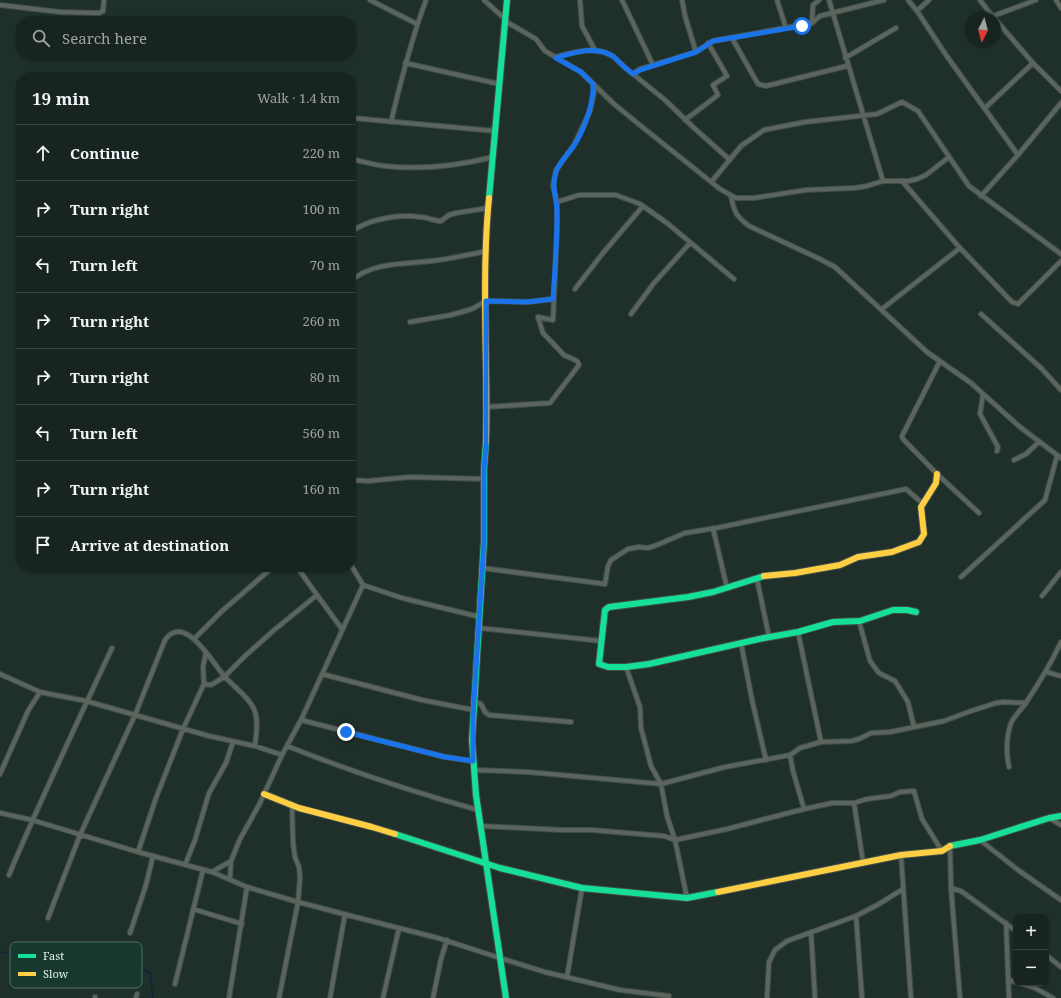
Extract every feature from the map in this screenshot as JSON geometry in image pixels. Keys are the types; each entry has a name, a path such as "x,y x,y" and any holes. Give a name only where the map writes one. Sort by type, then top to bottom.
{"street":[{"path":"0,5 60,12 99,14 103,11 104,0"},
{"path":"370,0 417,24"},
{"path":"391,122 405,63 426,0"},
{"path":"484,0 505,20 536,39 545,51 581,72 614,104 684,161 731,196 736,198 743,199 806,190 855,188 883,181 917,179 926,175 949,157"},
{"path":"506,998 478,810 473,761 474,702 484,541 488,208 507,0"},
{"path":"580,0 582,26 595,50"},
{"path":"622,0 653,65"},
{"path":"682,0 685,16 696,52"},
{"path":"777,0 786,28"},
{"path":"812,23 813,5 819,0"},
{"path":"828,0 883,181"},
{"path":"633,74 653,65 696,52 713,41 812,23 820,16 884,0"},
{"path":"908,0 1018,155"},
{"path":"917,11 929,0"},
{"path":"980,0 989,12"},
{"path":"1001,15 1036,0"},
{"path":"1056,0 1061,8"},
{"path":"1001,26 1032,63 1061,91"},
{"path":"845,58 896,28"},
{"path":"732,38 758,84 762,86 848,66"},
{"path":"685,120 718,95 713,85 726,76 708,43"},
{"path":"556,58 568,54 595,50 613,56 730,160"},
{"path":"405,63 499,84"},
{"path":"985,108 1032,63"},
{"path":"486,407 550,403 579,365 577,361 564,355 543,333 538,316 553,320 557,202 553,186 556,170 574,145 590,111 594,93 593,84"},
{"path":"712,181 741,146 764,130 805,122 877,114 902,102 918,111 969,186 1061,254"},
{"path":"981,196 1018,155 1061,103"},
{"path":"356,118 495,130"},
{"path":"356,160 384,166 434,167 460,165 492,157"},
{"path":"902,181 960,248 1012,302 1018,304 1061,261"},
{"path":"557,202 579,195 616,195 643,206 667,223 734,279"},
{"path":"731,196 734,212 742,221 749,226 835,267 927,352 971,383 1020,427 1059,457 1045,500 961,577"},
{"path":"575,289 643,206"},
{"path":"356,228 368,222 390,218 420,217 442,221 448,215 488,208"},
{"path":"631,314 654,283 690,243"},
{"path":"882,309 960,248"},
{"path":"356,278 388,266 438,260 487,251"},
{"path":"410,322 451,315 472,308 486,301 527,302 553,299"},
{"path":"981,314 1041,368 1061,390"},
{"path":"940,361 902,436 903,439 937,474 979,513"},
{"path":"983,394 980,414 998,447 997,452"},
{"path":"1014,460 1026,454 1039,442"},
{"path":"916,612 906,610 888,610 859,621 835,621 798,632 741,643 662,662 626,668 604,668 600,664 605,610 610,607 688,597 727,588 765,576 795,573 840,564 858,558 892,552 920,542 923,539 924,533 920,514 922,503 937,481 937,474"},
{"path":"356,480 368,481 410,477 484,479"},
{"path":"482,568 605,584 608,566 611,560 628,549 639,547 648,548 686,533 906,489 922,503"},
{"path":"713,528 727,588"},
{"path":"194,638 222,610 267,572"},
{"path":"300,572 342,629"},
{"path":"355,572 363,585 402,598 480,617"},
{"path":"1042,596 1061,572"},
{"path":"757,579 769,637"},
{"path":"230,879 230,861 282,755 301,720 363,585"},
{"path":"204,684 211,684 224,677 273,631 317,596"},
{"path":"859,621 870,661 879,673 895,681 908,702 914,727"},
{"path":"479,628 601,641"},
{"path":"48,918 80,835 135,715 165,640 169,635 178,632 187,634 194,638 224,677 248,700 254,708 256,718 255,746"},
{"path":"798,632 821,742"},
{"path":"1009,767 1007,761 1009,733 1012,721 1026,704 1046,672 1061,642"},
{"path":"741,643 766,760"},
{"path":"10,875 32,820 86,701 112,648"},
{"path":"138,852 156,798 183,729 204,684 203,667 206,652"},
{"path":"626,668 640,706 641,728 651,766 660,784 667,816 675,840 687,898"},
{"path":"1046,672 1061,676"},
{"path":"0,674 40,692 86,701 183,729 255,746 282,755"},
{"path":"322,674 415,698 474,710"},
{"path":"0,774 28,712 40,692"},
{"path":"474,702 481,704 485,712 490,715 571,722"},
{"path":"474,770 528,772 660,784 725,768 790,755 800,748 821,742 851,741 871,733 890,732 944,721 996,703 1004,702 1026,704"},
{"path":"301,720 445,757 473,761"},
{"path":"185,865 195,840 209,793 226,762 233,742"},
{"path":"287,746 354,772 429,797 478,810"},
{"path":"790,755 804,809"},
{"path":"481,826 592,830 664,836 675,840 727,829 832,803 854,803 891,796 900,792 914,791 922,819 942,851"},
{"path":"264,794 292,805 372,827 486,864 582,888 687,898 900,855 942,851 950,846 980,840 1049,818 1061,816"},
{"path":"854,803 863,862"},
{"path":"279,998 298,902 299,867 295,857 293,843 292,805"},
{"path":"0,813 32,820 138,852 212,872 247,887 298,902 447,940 500,958 620,990 669,996"},
{"path":"1049,818 1061,825"},
{"path":"980,840 1018,870 1061,900"},
{"path":"950,846 960,998"},
{"path":"900,855 911,998"},
{"path":"130,933 146,886 153,856"},
{"path":"212,872 230,861"},
{"path":"175,984 204,870"},
{"path":"229,998 247,887"},
{"path":"567,976 582,888"},
{"path":"952,888 961,891 1013,929"},
{"path":"767,998 770,962 775,950 787,941 856,916 903,889"},
{"path":"193,909 242,924"},
{"path":"330,998 345,914"},
{"path":"856,916 862,998"},
{"path":"1006,923 1009,998"},
{"path":"383,998 399,928"},
{"path":"811,932 815,998"},
{"path":"433,998 441,959 447,940"},
{"path":"1049,957 1061,967"},
{"path":"1009,980 1013,981"},
{"path":"1029,986 1053,998"},
{"path":"642,998 644,993"}],"waterway":[{"path":"0,952 10,953"},
{"path":"142,969 150,973 153,998"}],"traffic: fast":[{"path":"489,198 507,0"},
{"path":"486,442 484,469 484,541 472,740 476,795 506,998"},
{"path":"764,576 713,592 688,597 609,607 605,610 599,664 608,667 626,667 649,664 764,638 798,632 833,622 860,621 893,610 907,610 916,612"},
{"path":"950,846 980,840 1049,818 1061,816"},
{"path":"395,834 500,868 582,888 687,898 718,892"}],"traffic: slow":[{"path":"486,442 485,259 489,198"},
{"path":"764,576 795,573 840,565 858,557 892,552 919,542 924,534 921,507 936,483 937,474"},
{"path":"264,794 299,808 395,834"},
{"path":"718,892 901,855 942,851 950,846"}],"route":[{"path":"346,732 445,757 473,761 473,716 481,608 484,541 484,469 486,446 486,301 527,302 553,299 557,202 553,186 556,170 574,145 590,111 594,93 593,84 581,72 556,58 568,54 595,50 613,56 633,74 659,63 696,52 713,41 802,26"}]}
